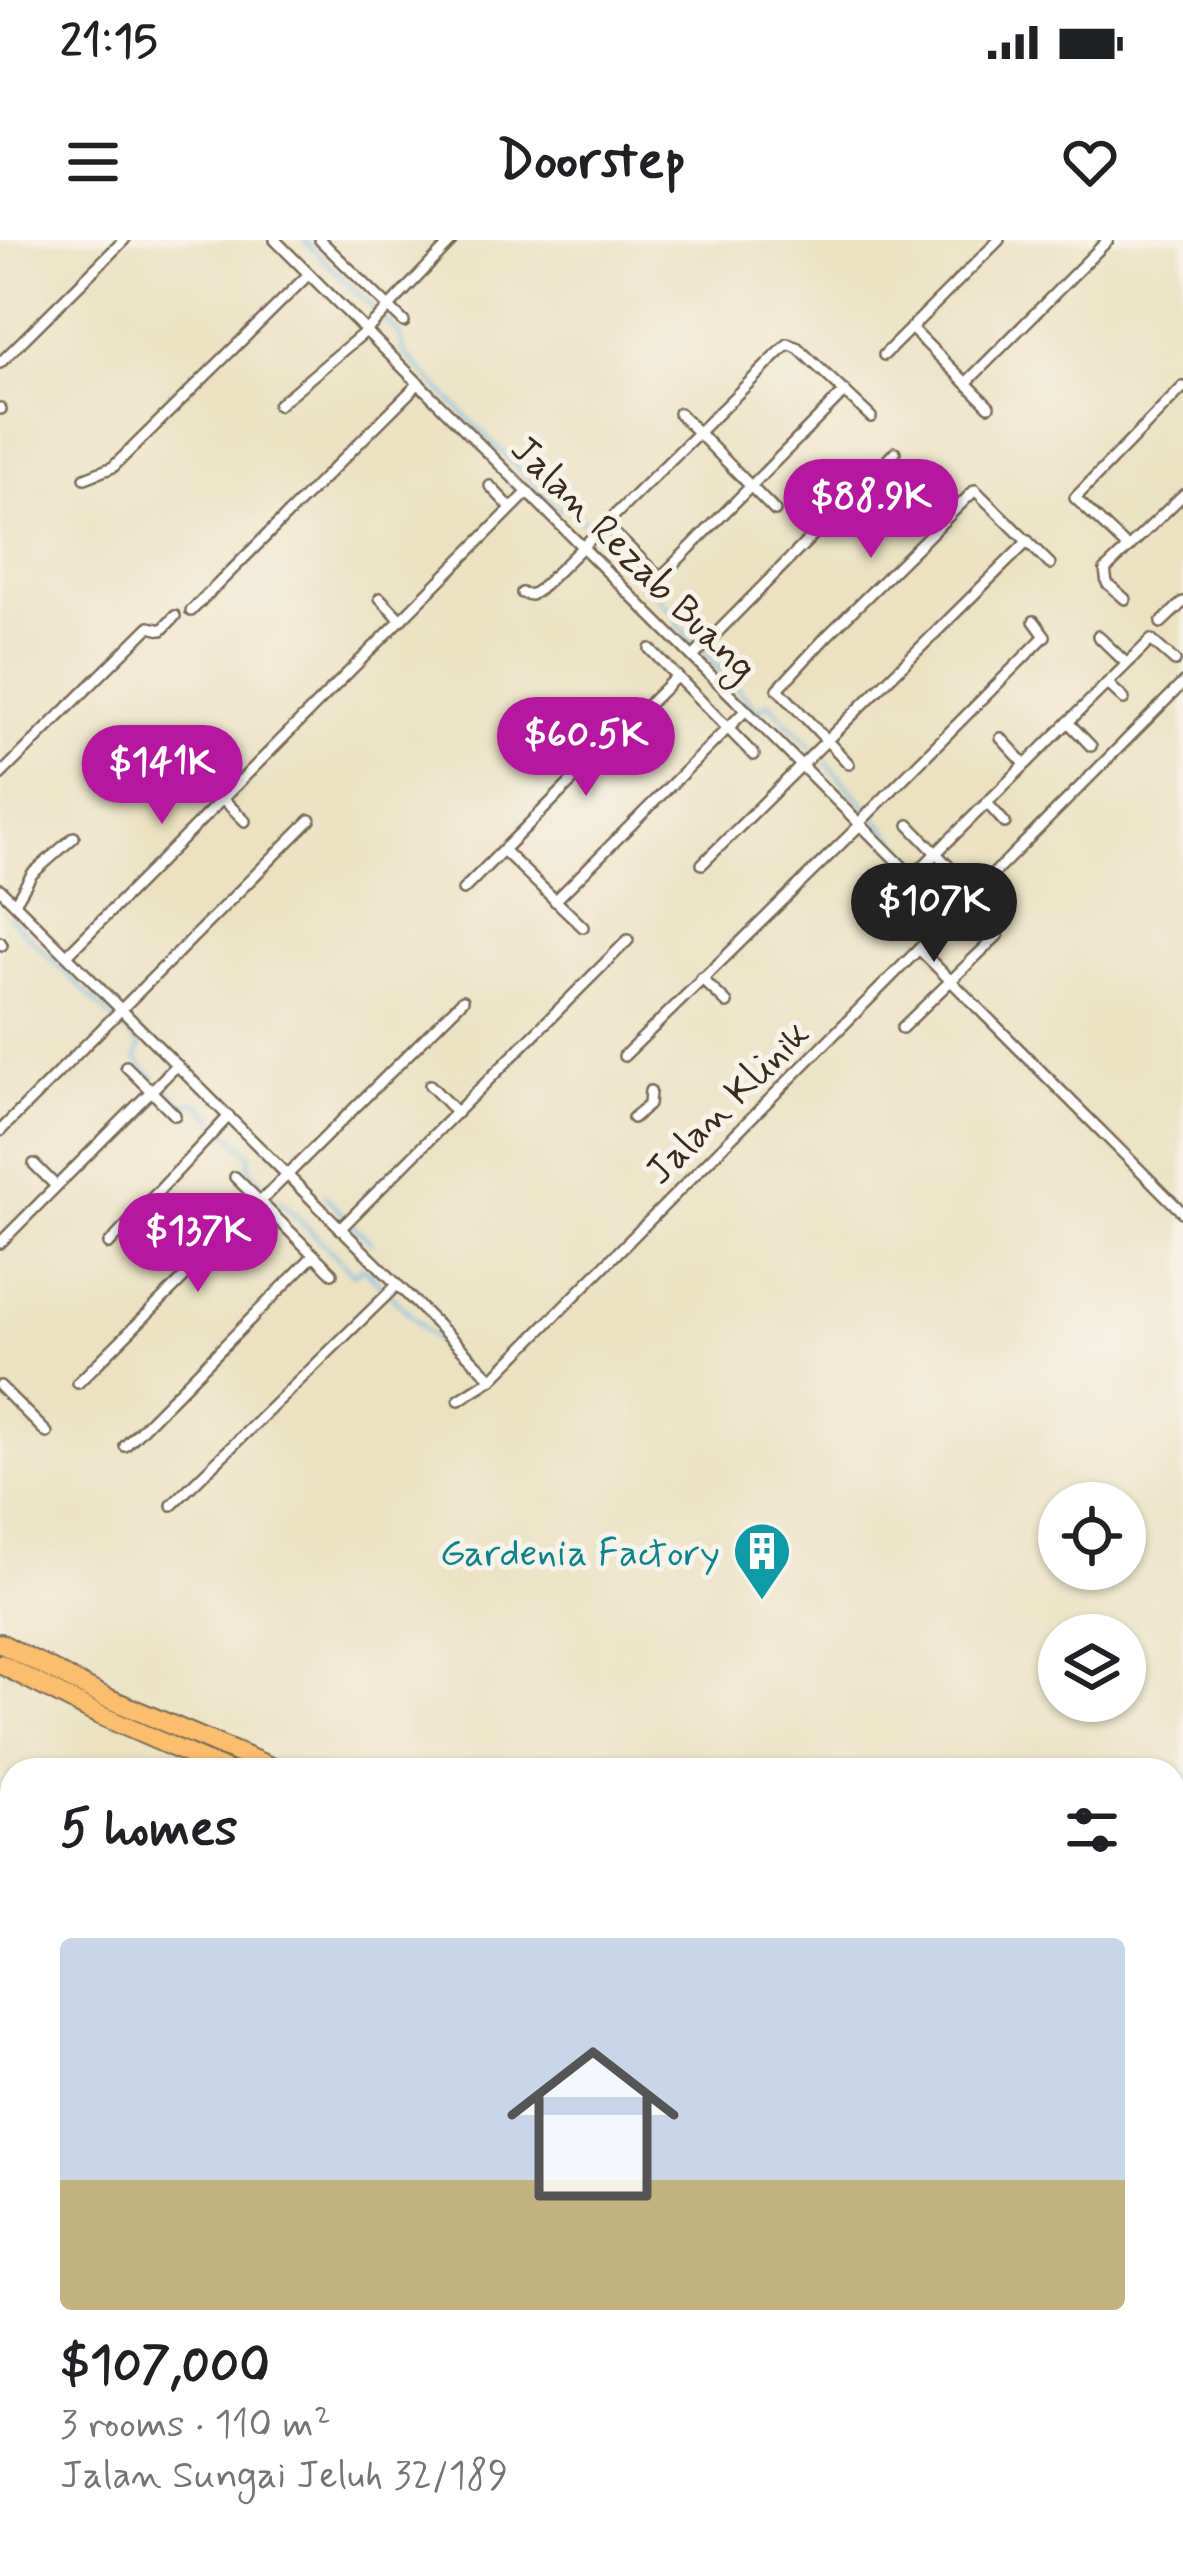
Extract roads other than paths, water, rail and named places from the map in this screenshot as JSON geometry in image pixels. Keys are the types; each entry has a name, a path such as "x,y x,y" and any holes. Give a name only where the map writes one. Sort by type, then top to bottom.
{"highway":[{"path":"0,1643 105,1697 250,1758"},
{"path":"0,1664 198,1758"}],"street":[{"path":"0,363 124,240"},
{"name":"Jalan Rezab Buang","path":"275,240 582,546 700,649 746,710 803,767 924,865 952,916"},
{"path":"320,240 381,312 404,322"},
{"path":"278,405 366,331 453,240"},
{"path":"884,355 999,240"},
{"path":"967,383 1108,240"},
{"path":"85,478 113,467 309,274"},
{"path":"911,328 989,406"},
{"path":"522,593 531,595 539,589 788,344 798,347 871,416"},
{"path":"191,611 419,383"},
{"path":"1128,548 1075,498 1183,387"},
{"path":"600,531 660,578 845,392"},
{"path":"679,413 775,511"},
{"path":"700,649 895,452"},
{"path":"490,487 512,508"},
{"path":"849,764 778,689 842,621 975,490 1050,564"},
{"path":"67,955 528,492"},
{"path":"1125,599 1103,576 1183,494"},
{"path":"702,864 1028,541"},
{"path":"380,598 401,620"},
{"path":"1161,623 1183,602"},
{"path":"0,776 149,627 162,629 175,616"},
{"path":"624,1056 1045,637 1034,621"},
{"path":"1098,636 1126,664"},
{"path":"924,865 1151,640 1175,661"},
{"path":"650,649 754,754"},
{"path":"464,890 677,676"},
{"path":"1107,682 1124,699"},
{"name":"Jalan Klinik","path":"459,1400 492,1379 1183,683"},
{"path":"555,901 746,710"},
{"path":"1068,722 1091,746"},
{"path":"1000,738 1025,764"},
{"path":"222,798 244,820"},
{"path":"987,803 1005,823"},
{"path":"0,1131 310,820"},
{"path":"909,825 924,865 959,878"},
{"path":"0,908 74,837"},
{"path":"503,850 583,927"},
{"path":"0,889 67,955 117,1015 346,1224 396,1286 492,1379"},
{"path":"902,1028 998,934"},
{"path":"346,1224 628,940"},
{"path":"919,949 1183,1214"},
{"path":"701,978 727,1004"},
{"path":"78,1383 464,1000"},
{"path":"0,1243 177,1065"},
{"path":"126,1066 154,1087 175,1115"},
{"path":"430,1085 457,1113"},
{"path":"633,1118 649,1106 650,1091"},
{"path":"109,1244 229,1116"},
{"path":"34,1164 56,1186"},
{"path":"236,1177 332,1273"},
{"path":"125,1446 314,1255"},
{"path":"172,1505 396,1286"},
{"path":"0,1386 46,1433"}],"waterway":[{"path":"304,240 400,335 405,354 558,509 569,508 678,617 678,626 698,646"},
{"path":"704,653 759,711 768,702 812,747"},
{"path":"826,762 918,865"},
{"path":"925,872 948,897"},
{"path":"8,916 140,1046 136,1059 156,1079"},
{"path":"163,1085 183,1105 197,1102 216,1121"},
{"path":"223,1128 250,1154 249,1168 262,1182"},
{"path":"324,1195 371,1243"},
{"path":"279,1199 354,1274 363,1267 473,1378"}],"place":[{"name":"Gardenia Factory","path":"762,1602"}]}
